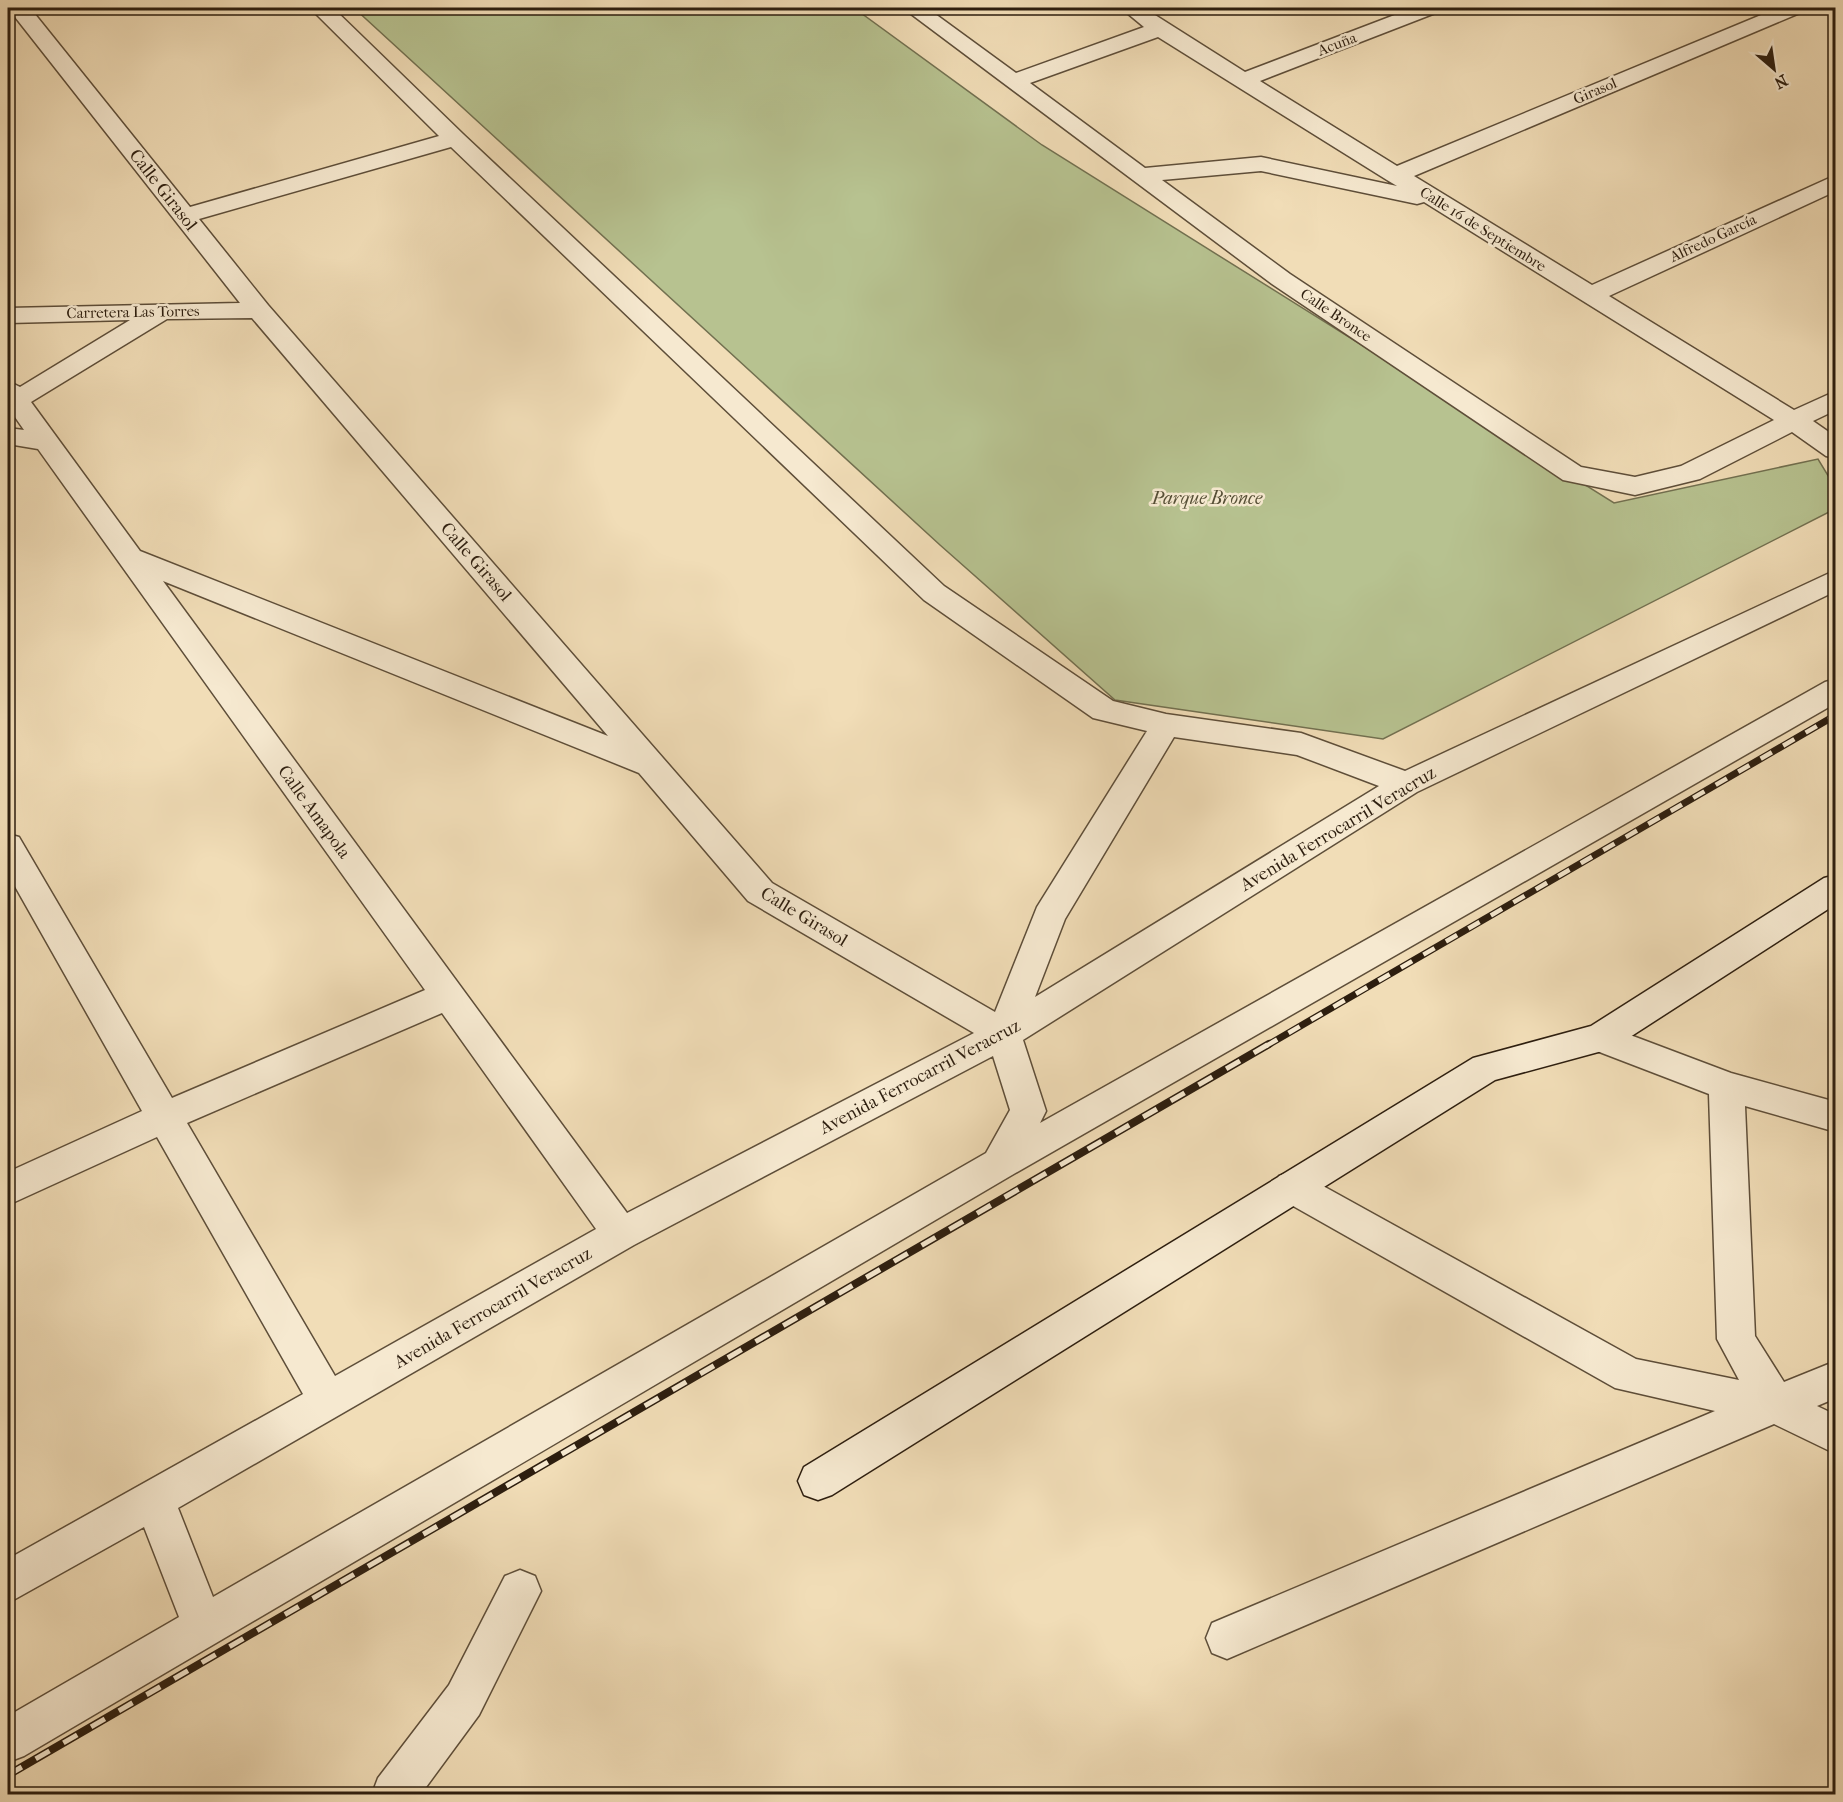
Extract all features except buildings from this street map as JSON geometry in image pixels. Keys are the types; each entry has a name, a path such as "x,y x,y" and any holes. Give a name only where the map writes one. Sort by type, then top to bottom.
{"street":[{"name":"Calle Girasol","path":"19,8 259,310 760,892 1004,1034"},
{"path":"321,8 455,139 934,593 1104,710 1166,725 1301,744 1406,784"},
{"name":"Calle Bronce","path":"914,8 1281,279 1573,474 1635,486 1690,472 1836,399"},
{"name":"Acuña","path":"1244,80 1431,8"},
{"name":"Girasol","path":"1395,175 1795,8"},
{"name":"Calle 16 de Septiembre","path":"1138,9 1160,29 1794,421 1836,450"},
{"path":"1015,81 1160,29"},
{"path":"184,216 455,139"},
{"path":"1140,175 1261,164 1439,202"},
{"name":"Alfredo García","path":"1591,295 1836,182"},
{"name":"Carretera Las Torres","path":"8,315 259,310"},
{"path":"12,395 162,312"},
{"name":"Calle Amapola","path":"12,395 621,1234"},
{"path":"8,436 45,442"},
{"path":"129,557 650,764"},
{"name":"Avenida Ferrocarril Veracruz","path":"8,1582 621,1234 1004,1034 1406,784 1836,579"},
{"path":"8,1740 999,1164 1836,689"},
{"path":"999,1164 1028,1111 1004,1034 1049,916 1166,725"},
{"path":"8,846 328,1402"},
{"path":"818,1481 1485,1068 1601,1038 1836,887"},
{"path":"8,1189 164,1117 447,996"},
{"path":"1601,1038 1726,1086 1836,1117"},
{"path":"1726,1086 1736,1339 1777,1406"},
{"path":"1292,1187 1629,1375 1777,1406 1836,1436"},
{"path":"1227,1638 1836,1379"},
{"path":"154,1500 204,1627"},
{"path":"394,1794 464,1700 520,1591"}],"green space":[{"name":"Parque Bronce","path":"354,8 854,8 1042,145 1614,503 1818,459 1835,487 1835,509 1383,739 1115,700 940,545"}],"railway":[{"path":"1266,1046 1836,715"},
{"path":"8,1775 1269,1044"}]}
